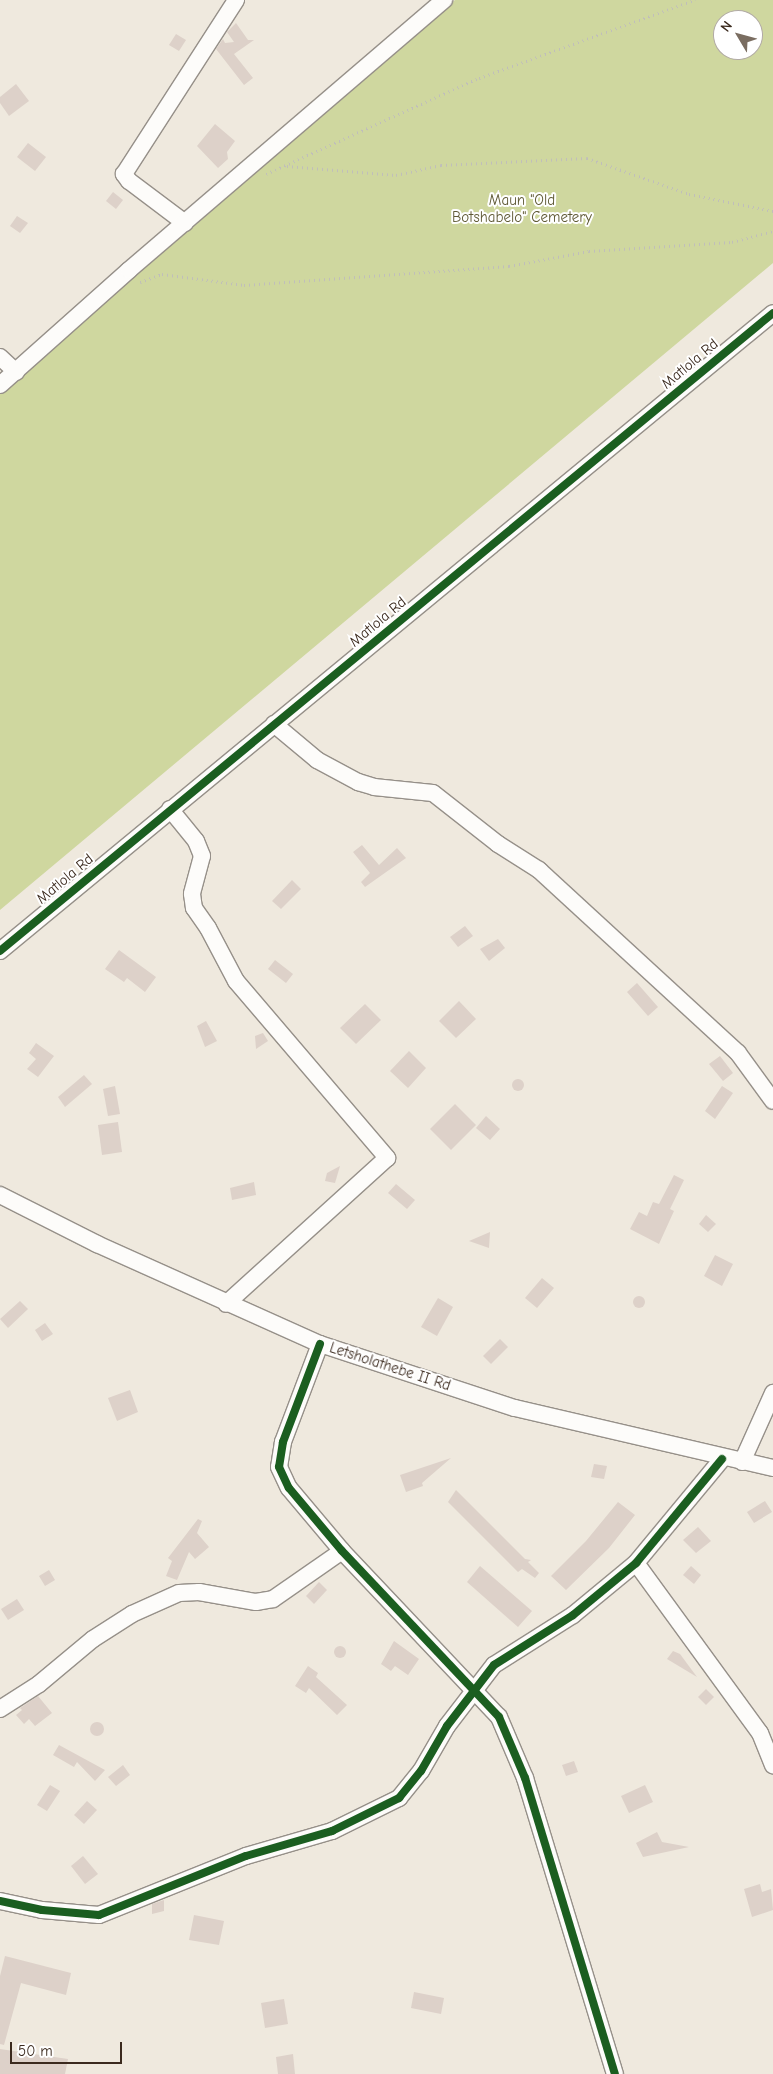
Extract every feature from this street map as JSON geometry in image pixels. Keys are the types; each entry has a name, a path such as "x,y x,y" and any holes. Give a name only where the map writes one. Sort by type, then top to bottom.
{"street":[{"path":"185,223 129,181 124,174 236,0"},
{"path":"0,385 128,270 444,0"},
{"name":"Matlola Rd","path":"0,951 773,313"},
{"path":"0,357 16,372"},
{"path":"274,724 317,760 358,782 374,787 433,793 498,844 539,870 633,953 738,1053 773,1101"},
{"path":"170,809 196,841 202,856 192,894 194,908 208,928 236,981 386,1158 226,1304"},
{"name":"Letsholathebe II Rd","path":"0,1195 226,1304 320,1344 515,1408 722,1459 773,1468"},
{"path":"320,1344 283,1442 278,1467 289,1488 342,1551 499,1718 525,1778 614,2074"},
{"path":"742,1462 773,1393"},
{"path":"0,1901 42,1910 99,1915 246,1856 332,1831 399,1798 421,1771 447,1726 494,1665 573,1615 636,1563 722,1459"},
{"path":"0,1709 39,1684 93,1639 132,1614 180,1593 198,1592 256,1602 274,1599 342,1551"},
{"path":"636,1563 760,1733 773,1764"}],"path":[{"path":"260,177 479,78 695,0"},
{"path":"286,166 396,175 441,165 587,158 689,194 773,211"},
{"path":"128,270 138,282 162,274 244,285 509,266 589,251 732,242 773,231"}],"green space":[{"name":"Maun \"Old Botshabelo\" Cemetery","path":"455,0 773,0 773,263 0,910 0,390"}],"building":[{"path":"236,23 248,40 254,40 234,54 253,78 244,85 216,49 223,39 225,43 234,42 227,32"},
{"path":"176,34 186,40 179,51 169,45"},
{"path":"16,84 29,101 9,116 0,103 0,97"},
{"path":"215,124 235,141 227,152 228,159 218,168 197,146"},
{"path":"28,143 46,157 35,171 17,157"},
{"path":"113,192 123,200 116,209 106,201"},
{"path":"17,216 28,223 20,233 10,226"},
{"path":"362,845 379,865 397,848 406,858 365,887 361,882 370,873 353,852"},
{"path":"292,880 301,889 281,909 272,901"},
{"path":"465,926 473,936 458,947 450,937"},
{"path":"498,939 505,948 489,961 480,949"},
{"path":"119,950 156,977 145,992 127,978 124,982 105,969"},
{"path":"275,960 293,974 286,983 268,969"},
{"path":"637,983 658,1007 648,1016 627,992"},
{"path":"459,1001 476,1019 456,1038 439,1021"},
{"path":"365,1004 381,1020 356,1044 340,1028"},
{"path":"206,1021 217,1041 205,1047 197,1026"},
{"path":"263,1033 268,1041 256,1049 255,1036"},
{"path":"36,1043 54,1056 38,1077 27,1069 36,1059 29,1053"},
{"path":"409,1051 426,1068 408,1088 390,1071"},
{"path":"720,1056 733,1073 723,1081 709,1064"},
{"path":"84,1075 92,1084 65,1107 58,1097"},
{"path":"516,1079 520,1079 524,1085 520,1091 516,1091 512,1087 512,1083"},
{"path":"115,1086 120,1114 108,1116 103,1089"},
{"path":"722,1086 733,1093 715,1119 705,1111"},
{"path":"455,1104 476,1125 451,1150 430,1129"},
{"path":"486,1116 500,1129 490,1140 476,1128"},
{"path":"118,1122 122,1152 102,1155 98,1125"},
{"path":"340,1166 335,1183 325,1181 327,1173"},
{"path":"674,1175 684,1180 670,1209 674,1211 659,1244 630,1229 639,1212 647,1216 653,1202 659,1204"},
{"path":"254,1182 256,1195 232,1200 230,1188"},
{"path":"396,1184 415,1200 407,1209 388,1193"},
{"path":"706,1215 716,1224 708,1232 699,1224"},
{"path":"490,1232 489,1248 469,1241"},
{"path":"715,1255 733,1264 722,1286 704,1276"},
{"path":"542,1278 554,1288 537,1308 525,1298"},
{"path":"637,1296 641,1296 645,1302 641,1308 637,1308 633,1304 633,1300"},
{"path":"438,1298 453,1307 437,1336 421,1327"},
{"path":"20,1301 28,1309 8,1328 0,1319"},
{"path":"45,1323 53,1334 42,1341 35,1330"},
{"path":"500,1339 508,1347 491,1364 483,1356"},
{"path":"130,1390 138,1412 117,1421 108,1398"},
{"path":"451,1458 422,1483 423,1486 406,1492 400,1475"},
{"path":"594,1464 607,1466 604,1479 591,1477"},
{"path":"456,1490 525,1559 531,1560 528,1562 539,1573 535,1578 522,1569 518,1572 448,1502"},
{"path":"765,1501 772,1512 754,1523 747,1512"},
{"path":"618,1502 635,1515 609,1548 566,1590 551,1576 586,1541"},
{"path":"198,1519 202,1521 197,1533 209,1547 195,1559 189,1552 177,1580 166,1576 172,1561 168,1558"},
{"path":"698,1527 711,1541 696,1553 683,1540"},
{"path":"480,1566 532,1611 518,1627 467,1582"},
{"path":"691,1566 701,1575 694,1584 683,1575"},
{"path":"49,1570 55,1580 45,1586 39,1576"},
{"path":"319,1582 327,1590 314,1604 306,1596"},
{"path":"17,1599 24,1610 8,1620 1,1609"},
{"path":"394,1641 419,1659 408,1675 395,1666 391,1671 381,1664"},
{"path":"338,1646 342,1646 346,1652 342,1658 338,1658 334,1654 334,1650"},
{"path":"673,1651 680,1654 697,1677 667,1659"},
{"path":"308,1666 318,1673 316,1677 347,1705 337,1715 309,1688 306,1693 295,1686"},
{"path":"706,1689 714,1697 706,1705 698,1697"},
{"path":"38,1696 52,1713 35,1726 29,1719 24,1724 16,1715 22,1710 20,1708"},
{"path":"97,1722 102,1724 104,1729 102,1734 97,1736 92,1734 90,1729 92,1724"},
{"path":"59,1745 105,1770 95,1781 77,1762 74,1767 53,1755"},
{"path":"574,1761 578,1772 566,1776 562,1765"},
{"path":"123,1765 130,1775 116,1786 108,1777"},
{"path":"50,1785 60,1791 47,1811 37,1805"},
{"path":"645,1785 653,1802 629,1813 621,1796"},
{"path":"87,1801 97,1810 84,1824 74,1815"},
{"path":"657,1832 662,1842 689,1847 643,1857 636,1843"},
{"path":"83,1856 98,1874 85,1884 71,1866"},
{"path":"760,1884 762,1892 771,1889 773,1910 752,1917 744,1889"},
{"path":"164,1900 164,1911 152,1914 152,1904"},
{"path":"194,1915 224,1921 219,1945 189,1940"},
{"path":"5,1956 71,1973 66,1995 21,1983 4,2045 0,2044 0,1976"},
{"path":"414,1992 444,1998 441,2014 411,2008"},
{"path":"284,1999 288,2024 265,2028 261,2003"},
{"path":"0,2049 68,2059 65,2074 0,2074"},
{"path":"293,2054 295,2074 278,2074 276,2057"}],"cycle path":[{"path":"0,951 773,313"},
{"path":"320,1344 283,1442 279,1467 289,1488 342,1551 499,1717 525,1778 615,2074"},
{"path":"0,1901 42,1910 99,1915 246,1856 332,1831 399,1798 421,1771 447,1726 494,1665 573,1615 636,1563 722,1459"}]}
